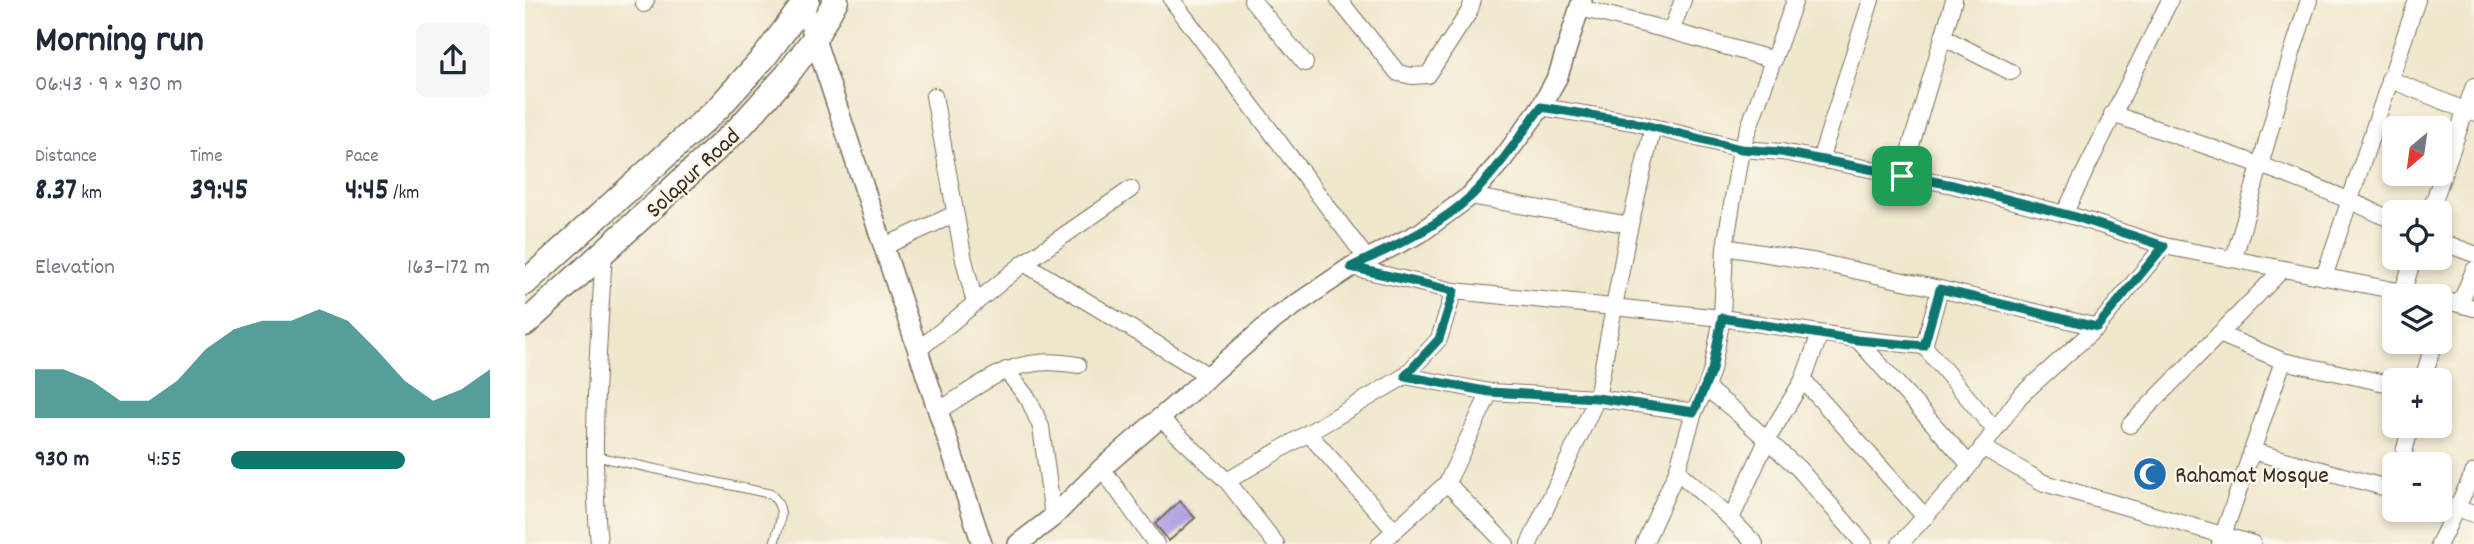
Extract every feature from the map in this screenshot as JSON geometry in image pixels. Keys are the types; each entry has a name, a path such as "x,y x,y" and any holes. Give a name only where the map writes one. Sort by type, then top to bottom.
{"main road":[{"name":"Solapur Road","path":"525,324 739,128 787,75 814,40 836,0"},
{"name":"Solapur Road","path":"525,284 718,108 765,56 804,2"}],"street":[{"path":"1172,0 1359,263 1454,291 1722,318 1857,340 1924,346 1995,430"},
{"path":"1252,0 1305,63"},
{"path":"1339,0 1398,73 1412,76 1427,75 1468,4"},
{"path":"1671,32 1683,0"},
{"path":"1644,544 1677,471 1694,412 1712,370 1722,318 1725,247 1741,149 1795,0"},
{"path":"1820,160 1871,0"},
{"path":"1902,176 1954,0"},
{"path":"2064,214 2170,0"},
{"path":"2234,258 2309,0"},
{"path":"2324,277 2417,0"},
{"path":"804,2 814,40 982,544"},
{"path":"1018,544 1053,517 1102,468 1276,318 1359,263 1420,233 1470,196 1502,160 1541,107 1558,76 1581,4 1774,60"},
{"path":"1943,37 2011,72"},
{"path":"2389,79 2469,112"},
{"path":"2435,200 2469,112 2474,86"},
{"path":"934,96 967,276 975,303"},
{"path":"1541,107 1653,127 1741,149 1781,152 1953,185 2064,214 2164,246 2382,289"},
{"path":"2112,114 2260,164 2350,199 2382,215"},
{"path":"1529,544 1597,398 1630,225 1653,127"},
{"path":"918,350 1024,264 1131,189"},
{"path":"1470,196 1630,225"},
{"path":"883,247 955,214"},
{"path":"1900,544 1970,465 2019,396 2097,327 2164,246"},
{"path":"2452,246 2474,254"},
{"path":"1725,247 1829,265 2097,327"},
{"path":"599,544 594,490 604,253"},
{"path":"1024,264 1209,376"},
{"path":"2130,425 2283,269"},
{"path":"2455,303 2474,270"},
{"path":"1924,346 1940,289"},
{"path":"1227,481 1405,376 1439,339 1454,291"},
{"path":"1731,519 1767,440 1803,380 1820,334"},
{"path":"2219,334 2283,361 2382,382"},
{"path":"1857,340 1970,465"},
{"path":"938,411 1006,370 1040,361 1078,365"},
{"path":"2222,540 2283,361"},
{"path":"1006,370 1029,400 1041,427 1053,517"},
{"path":"1405,376 1490,392 1597,398 1694,412"},
{"path":"1803,380 1925,517"},
{"path":"1706,388 1799,469 1864,544"},
{"path":"1380,544 1447,483 1490,392"},
{"path":"1160,418 1227,481 1276,544"},
{"path":"1308,433 1395,531"},
{"path":"1982,447 2044,483 2222,540 2253,544"},
{"path":"2252,451 2382,487"},
{"path":"1102,468 1156,544"},
{"path":"1677,471 1755,544"},
{"path":"2452,500 2474,472"},
{"path":"1447,483 1506,544"},
{"path":"2452,507 2474,514"},
{"path":"2439,544 2444,522"}],"lane":[{"path":"595,456 771,494 780,503 782,511 774,544"}],"building":[{"path":"1180,501 1195,518 1169,541 1155,524"}],"place":[{"name":"Rahamat Mosque","path":"2150,474"}],"route":[{"path":"1541,107 1633,122 1741,149 1781,152 1902,176 1953,185 2076,217 2164,246 2097,327 1940,289 1924,346 1857,340 1722,318 1712,370 1694,412 1597,398 1490,392 1405,376 1439,339 1454,291 1351,267 1420,233 1470,196 1502,160 1541,107"}]}
